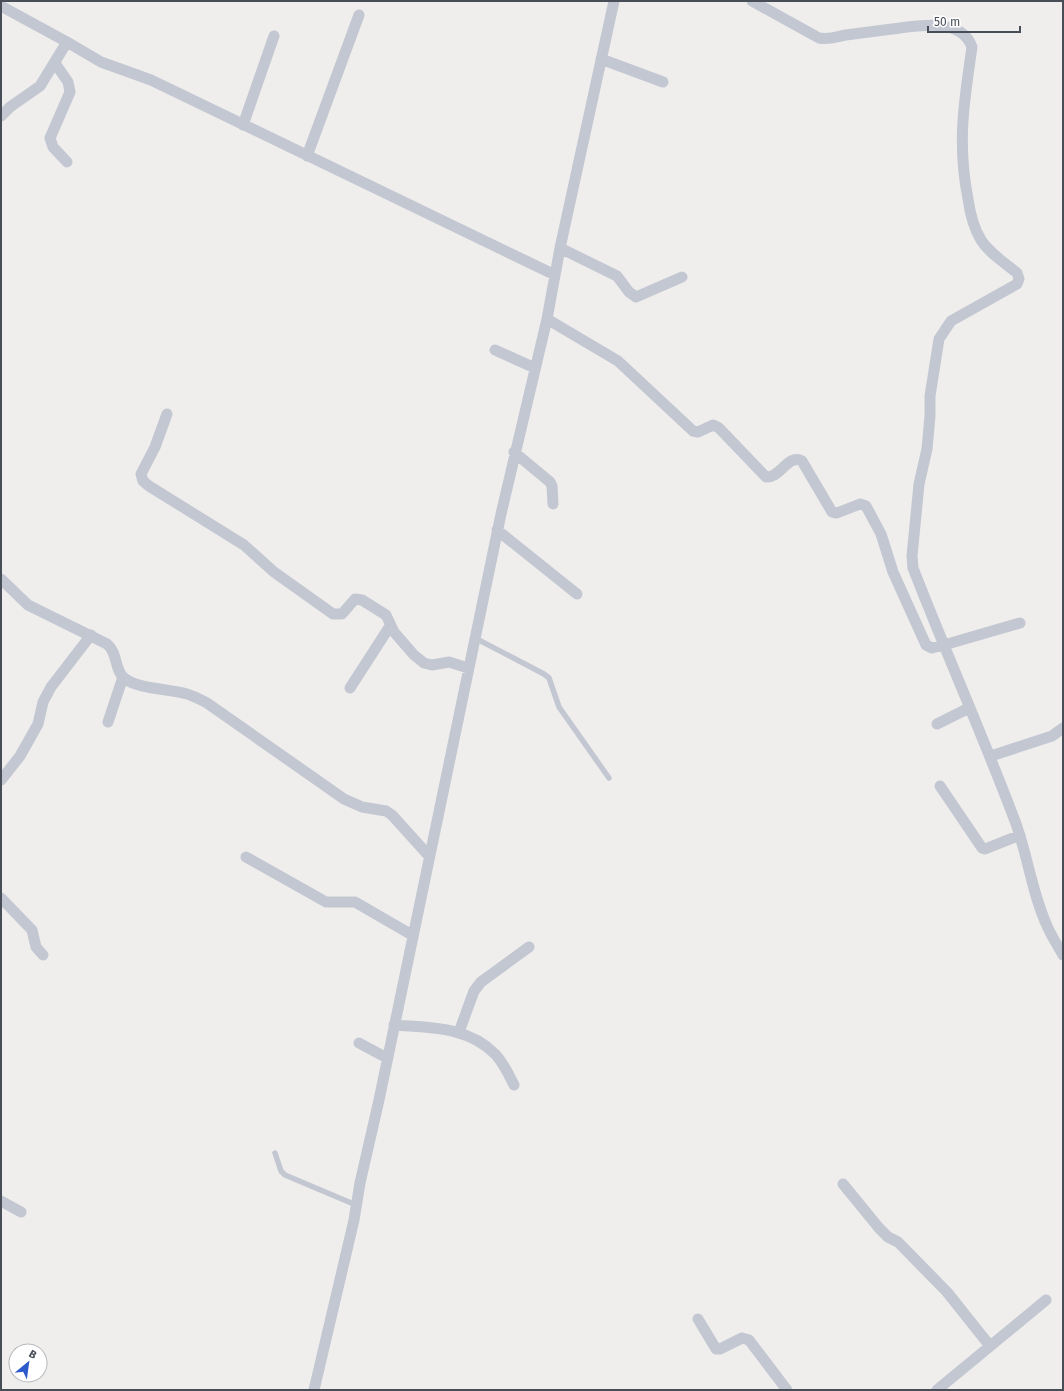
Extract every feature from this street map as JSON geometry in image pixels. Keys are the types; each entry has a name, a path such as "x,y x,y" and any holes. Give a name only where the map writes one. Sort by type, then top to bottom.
{"street":[{"path":"314,1390 388,1058 412,935 497,530 514,452 547,319 560,248 614,1"},
{"path":"752,1 812,35 825,39 851,34 930,24 957,30 970,40 972,46 962,122 964,178 972,220 981,241 1019,276 1017,284 951,321 939,339 930,396 927,449 919,484 912,556 913,568 938,646 965,710 991,756 1020,835 1042,913 1048,929 1063,955"},
{"path":"5,5 101,62 141,75 555,275"},
{"path":"307,156 360,15"},
{"path":"243,125 274,36"},
{"path":"1,116 10,107 40,86 67,42"},
{"path":"601,58 662,82"},
{"path":"55,63 68,82 70,92 50,138 53,147 67,162"},
{"path":"560,248 617,276 629,292 636,297 682,277"},
{"path":"547,319 618,361 693,431 698,432 713,425 719,428 766,477 773,477 793,460 799,459 802,461 832,512 837,513 860,504 866,506 881,534 893,572 922,640 938,646 1020,623"},
{"path":"495,350 535,368"},
{"path":"167,414 155,447 141,474 143,481 244,545 274,572 334,614 342,614 352,600 359,599 386,615 390,626 414,655 424,663 432,665 449,662 468,668"},
{"path":"514,452 550,482 552,486 553,504"},
{"path":"497,530 577,594"},
{"path":"1,579 28,605 91,635 112,648 119,673 123,677 136,684 188,694 207,703 344,799 362,806 386,811 392,815 429,856"},
{"path":"350,688 390,626"},
{"path":"1,780 20,756 38,724 44,702 51,687 91,635"},
{"path":"108,722 123,677"},
{"path":"936,724 965,710"},
{"path":"991,756 1052,736 1063,728"},
{"path":"940,786 982,848 985,849 1020,835"},
{"path":"246,857 326,902 355,902 412,935"},
{"path":"1,898 32,930 36,947 43,955"},
{"path":"460,1032 474,991 478,986 529,947"},
{"path":"394,1025 460,1032 476,1040 495,1054 514,1085"},
{"path":"359,1043 388,1058"},
{"path":"843,1184 879,1228 888,1237 896,1240 947,1292 990,1346"},
{"path":"1,1201 21,1212"},
{"path":"937,1390 1046,1300"},
{"path":"698,1319 716,1349 720,1349 742,1338 749,1340 787,1390"}],"lane":[{"path":"475,638 549,678 559,707 609,778"},
{"path":"275,1154 281,1171 286,1175 356,1205"}]}
